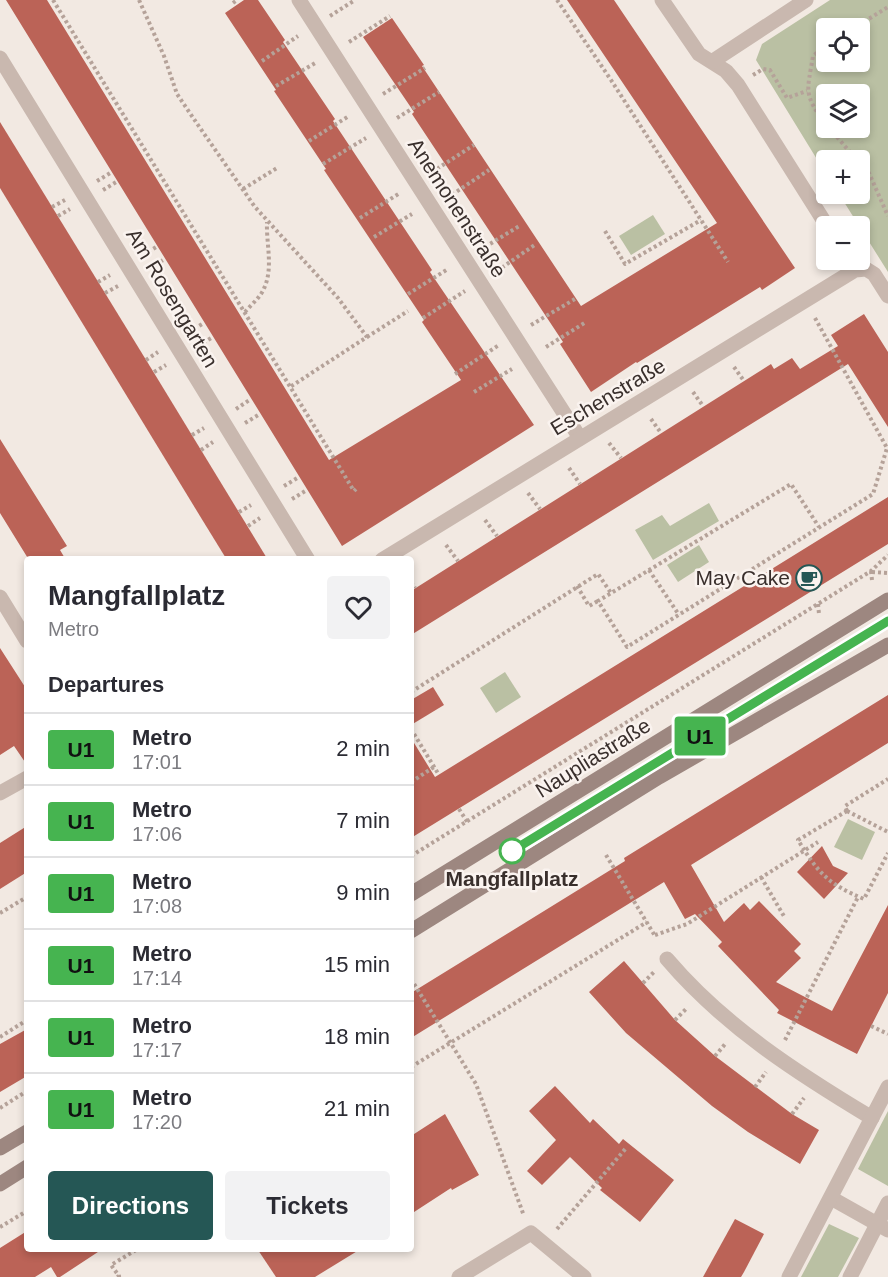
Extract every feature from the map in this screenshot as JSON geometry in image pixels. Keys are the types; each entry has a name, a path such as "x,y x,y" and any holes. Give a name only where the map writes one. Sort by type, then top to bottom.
{"street":[{"name":"Anemonenstraße","path":"299,0 580,438"},
{"path":"662,0 699,54 726,71 738,85 821,216"},
{"path":"713,61 806,0"},
{"name":"Am Rosengarten","path":"0,58 306,556"},
{"name":"Eschenstraße","path":"388,556 806,302 846,270"},
{"path":"868,270 874,274 888,296"},
{"path":"0,597 24,636"},
{"name":"Naupliastraße","path":"414,892 888,600"},
{"path":"414,929 659,777 888,645"},
{"path":"0,794 24,779"},
{"path":"667,959 682,977 722,1015 756,1043 806,1078 872,1118"},
{"path":"789,1277 888,1087"},
{"path":"0,1148 24,1134"},
{"path":"0,1184 24,1169"},
{"path":"831,1198 883,1227"},
{"path":"850,1277 883,1227 888,1203"},
{"path":"459,1277 531,1233 585,1277"}],"path":[{"path":"139,0 164,56 177,94 268,221 338,298 367,337"},
{"path":"262,61 355,0"},
{"path":"557,0 728,262"},
{"path":"55,1 354,491 356,489"},
{"path":"870,18 888,7"},
{"path":"816,53 813,56 807,91 811,104 816,110"},
{"path":"738,85 763,69 770,70 787,98 807,91"},
{"path":"838,138 848,150"},
{"path":"243,189 277,168"},
{"path":"374,237 489,170"},
{"path":"870,175 888,216"},
{"path":"605,231 625,264 701,220"},
{"path":"245,312 261,293 268,274 268,221"},
{"path":"423,318 536,244"},
{"path":"598,601 627,647 873,494 887,448 806,302"},
{"path":"290,387 408,311"},
{"path":"474,392 585,322"},
{"path":"733,366 744,381"},
{"path":"693,391 702,406"},
{"path":"650,418 661,433"},
{"path":"609,443 621,458"},
{"path":"568,468 580,484"},
{"path":"577,586 589,606 791,484 819,527"},
{"path":"528,493 540,510"},
{"path":"485,519 497,536"},
{"path":"445,544 458,561"},
{"path":"414,854 468,823 871,571 888,555"},
{"path":"649,570 678,615"},
{"path":"871,571 888,573"},
{"path":"871,571 872,580"},
{"path":"414,690 598,574 611,593"},
{"path":"818,604 819,614"},
{"path":"414,734 438,775"},
{"path":"414,780 434,767"},
{"path":"888,779 844,806 847,811 888,832"},
{"path":"459,809 468,823"},
{"path":"847,811 798,840 823,877 864,899 888,853"},
{"path":"655,935 687,924 818,842"},
{"path":"606,855 667,959"},
{"path":"761,877 785,918"},
{"path":"793,1025 858,897"},
{"path":"0,913 24,899"},
{"path":"414,1065 646,922"},
{"path":"414,984 476,1084 531,1233"},
{"path":"0,1036 24,1022"},
{"path":"871,1026 888,1034"},
{"path":"0,1108 24,1093"},
{"path":"544,1243 627,1147"},
{"path":"0,1227 24,1213"},
{"path":"117,1277 111,1265 133,1252"}],"green space":[{"path":"830,0 888,0 888,272 870,243 870,216 853,216 845,204 870,204 870,150 816,150 816,158 756,60 762,44"},
{"path":"653,215 665,234 631,255 619,236"},
{"path":"709,503 719,521 653,560 635,530 662,515 670,526"},
{"path":"699,545 709,562 678,582 667,565"},
{"path":"505,672 521,697 496,713 480,688"},
{"path":"848,819 875,832 862,860 834,847"},
{"path":"888,1111 888,1186 858,1169"},
{"path":"829,1224 859,1238 838,1277 801,1277"}],"building":[{"path":"6,0 47,0 329,460 461,380 225,13 244,0 258,0 285,40 283,42 335,119 333,121 432,270 430,272 534,425 342,546"},
{"path":"567,0 614,0 795,268 762,290 760,287 636,362 591,392 560,344 563,342 363,37 392,18 581,306 717,223"},
{"path":"0,122 266,556 225,556 0,188"},
{"path":"864,314 888,352 888,427 848,364 414,633 414,589 771,364 774,369 792,358 800,369 838,346 831,335"},
{"path":"0,439 67,546 60,550 64,556 27,556 0,513"},
{"path":"888,497 888,544 414,836 414,743 435,777"},
{"path":"0,648 24,685 24,761 14,746 0,755"},
{"path":"433,687 444,705 414,723 414,698"},
{"path":"888,695 888,743 691,865 724,922 744,903 750,910 759,901 801,944 794,951 801,958 776,982 832,1011 888,905 888,993 857,1054 777,1013 779,1010 718,946 722,942 695,914 685,919 664,882 414,1036 414,991 625,861 624,858"},
{"path":"24,828 24,874 0,889 0,843"},
{"path":"822,846 833,866 848,873 824,899 797,872"},
{"path":"624,961 675,1020 715,1056 792,1114 819,1130 800,1164 748,1132 712,1106 626,1033 589,992"},
{"path":"24,1031 24,1078 0,1092 0,1044"},
{"path":"555,1086 590,1123 593,1119 619,1144 623,1139 674,1180 640,1222 600,1190 602,1188 570,1157 542,1185 527,1171 556,1140 529,1111"},
{"path":"445,1114 479,1175 452,1190 451,1188 414,1212 414,1134"},
{"path":"735,1219 764,1234 744,1272 741,1277 703,1277"},
{"path":"24,1233 24,1252 98,1252 60,1277 57,1277 51,1267 35,1277 0,1277 0,1248"},
{"path":"259,1252 356,1252 315,1277 276,1277"}],"metro line":[{"name":"U1","path":"512,851 888,621"}],"place":[{"name":"May Cake","path":"809,578"},
{"name":"Mangfallplatz","path":"512,851"}]}
